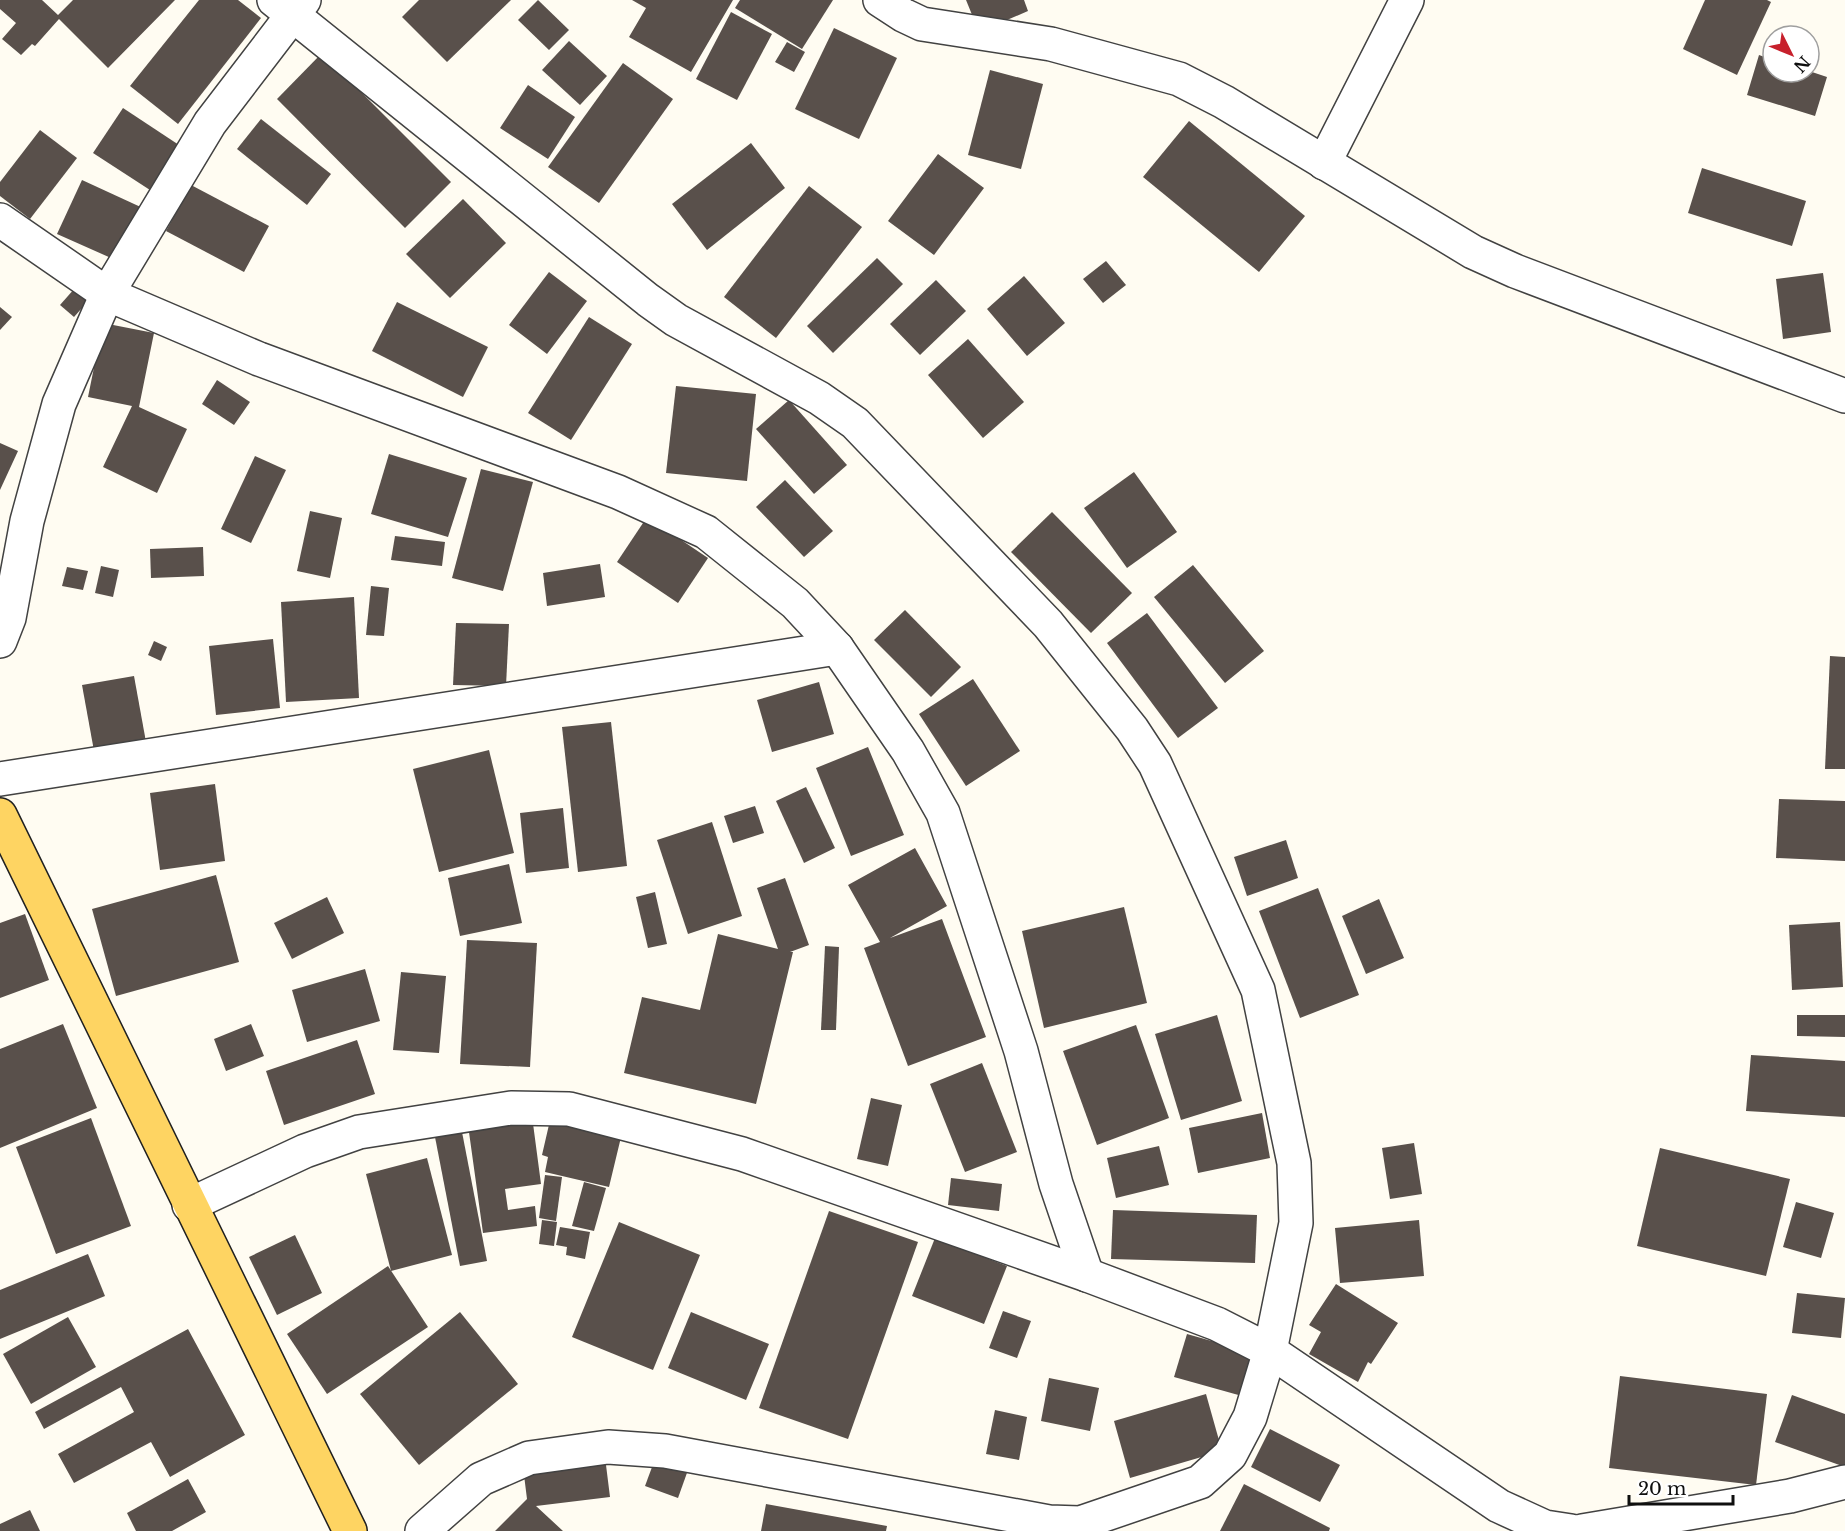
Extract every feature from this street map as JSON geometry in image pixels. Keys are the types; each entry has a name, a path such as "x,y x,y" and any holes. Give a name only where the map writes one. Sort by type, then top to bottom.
{"main road":[{"path":"0,815 350,1531"}],"street":[{"path":"880,0 922,24 1051,44 1179,79 1224,102 1483,257 1845,396"},
{"path":"1324,163 1407,0"},
{"path":"0,640 9,618 27,521 59,405 107,294 210,123 290,5 676,320 819,398 855,423 1048,624 1132,729 1155,764 1258,990 1294,1163 1296,1223 1270,1351 1250,1417 1230,1455 1200,1482 1080,1523 1049,1522 665,1450 608,1447 529,1458 481,1479 422,1531"},
{"path":"0,220 107,294 259,359 618,492 706,532 795,603 837,648 908,751 943,813 1021,1051 1056,1184 1087,1275"},
{"path":"0,779 837,648"},
{"path":"189,1205 305,1151 359,1132 511,1108 568,1109 742,1154 1087,1275 1217,1324 1270,1351 1499,1506 1545,1527 1587,1530 1791,1496 1845,1482"}],"building":[{"path":"0,0 42,0 58,15 73,0 175,0 108,68 59,19 35,46 32,44 21,55 2,39 16,23 0,9"},
{"path":"199,0 238,0 261,18 178,124 130,86"},
{"path":"419,0 511,0 447,62 402,17"},
{"path":"538,0 569,30 549,50 518,20"},
{"path":"632,0 733,0 691,72 629,37 646,8"},
{"path":"740,0 833,0 802,49 735,8"},
{"path":"966,0 1024,0 1028,11 979,32"},
{"path":"1705,0 1767,0 1771,2 1737,75 1683,49"},
{"path":"731,12 772,34 737,100 696,79"},
{"path":"834,28 897,58 859,139 795,109"},
{"path":"569,41 607,76 580,105 542,70"},
{"path":"787,42 805,52 794,72 775,62"},
{"path":"322,53 451,182 405,228 277,99"},
{"path":"1759,55 1761,56 1761,84 1821,84 1821,75 1827,77 1815,116 1747,95"},
{"path":"623,63 673,99 599,203 548,167"},
{"path":"990,70 1043,84 1021,169 968,155"},
{"path":"528,85 575,117 548,159 500,128"},
{"path":"123,108 179,145 150,190 93,153"},
{"path":"261,119 331,174 307,205 237,149"},
{"path":"1189,121 1305,216 1259,272 1143,177"},
{"path":"40,130 77,158 30,219 0,196 0,182"},
{"path":"751,143 785,188 707,250 672,204"},
{"path":"938,154 984,188 934,255 888,221"},
{"path":"1702,168 1806,201 1792,246 1688,213"},
{"path":"82,180 145,209 120,262 57,234"},
{"path":"191,185 269,226 244,272 166,231"},
{"path":"809,186 862,227 776,338 724,297"},
{"path":"463,199 506,243 450,298 406,254"},
{"path":"877,258 903,284 833,353 807,326"},
{"path":"1106,261 1126,285 1103,303 1083,279"},
{"path":"549,272 587,301 547,354 509,325"},
{"path":"1823,273 1831,332 1783,339 1776,279"},
{"path":"1024,276 1065,323 1027,356 987,309"},
{"path":"936,280 966,311 920,355 890,324"},
{"path":"75,288 90,299 74,317 60,305"},
{"path":"397,302 488,347 463,397 372,351"},
{"path":"0,307 12,317 0,330"},
{"path":"589,317 632,344 571,440 528,413"},
{"path":"103,323 154,333 139,407 187,429 157,493 103,467 132,406 88,397"},
{"path":"968,339 1024,402 983,438 928,375"},
{"path":"217,380 250,402 234,425 202,404"},
{"path":"676,386 756,394 747,481 666,473"},
{"path":"789,400 847,465 814,494 756,429"},
{"path":"0,443 18,451 0,490"},
{"path":"389,454 467,478 448,537 371,514"},
{"path":"255,456 286,470 251,543 221,529"},
{"path":"481,469 533,482 503,591 452,578"},
{"path":"1134,472 1177,532 1127,568 1084,508"},
{"path":"785,480 833,531 804,557 756,507"},
{"path":"310,511 342,518 330,578 297,571"},
{"path":"1052,512 1132,593 1091,633 1011,552"},
{"path":"647,517 708,558 678,603 617,562"},
{"path":"395,536 445,542 442,566 391,560"},
{"path":"203,547 204,576 151,578 150,549"},
{"path":"600,564 605,597 547,606 543,573"},
{"path":"1193,565 1264,651 1225,683 1154,597"},
{"path":"101,566 119,570 113,597 95,593"},
{"path":"67,567 88,571 83,590 62,586"},
{"path":"371,586 389,588 384,636 366,635"},
{"path":"354,597 359,698 286,702 281,602"},
{"path":"905,610 961,667 931,697 874,640"},
{"path":"1147,613 1218,708 1178,738 1107,643"},
{"path":"456,623 509,624 506,686 453,685"},
{"path":"273,639 280,708 216,715 209,646"},
{"path":"154,641 167,647 161,661 148,655"},
{"path":"1830,656 1845,657 1845,769 1825,769"},
{"path":"134,676 146,742 94,751 82,685"},
{"path":"973,679 1020,751 966,786 919,714"},
{"path":"819,682 834,734 772,752 757,700"},
{"path":"611,722 627,866 578,872 562,727"},
{"path":"868,747 904,835 851,856 816,768"},
{"path":"489,750 514,853 439,872 413,769"},
{"path":"215,784 225,861 160,870 150,793"},
{"path":"806,787 835,848 804,863 776,801"},
{"path":"1779,799 1845,801 1845,861 1776,858"},
{"path":"755,806 764,833 733,843 724,816"},
{"path":"563,808 569,868 526,873 520,813"},
{"path":"712,822 742,916 688,934 657,840"},
{"path":"1286,840 1298,878 1247,896 1234,857"},
{"path":"915,848 947,906 890,938 942,919 986,1037 908,1066 864,948 880,942 848,885"},
{"path":"509,864 522,923 460,936 448,878"},
{"path":"216,875 239,962 116,996 92,909"},
{"path":"785,878 809,945 790,952 793,952 756,1104 624,1073 642,997 700,1010 718,934 778,949 757,888"},
{"path":"1318,888 1359,995 1300,1018 1259,911"},
{"path":"655,892 667,944 648,948 636,897"},
{"path":"327,897 344,933 292,959 274,923"},
{"path":"1379,899 1404,958 1366,974 1342,916"},
{"path":"1124,907 1147,1003 1044,1028 1022,931"},
{"path":"25,914 49,980 0,998 0,923"},
{"path":"1840,922 1843,987 1792,990 1789,925"},
{"path":"467,940 537,943 530,1067 460,1064"},
{"path":"825,946 839,947 836,1030 821,1030"},
{"path":"365,969 380,1021 307,1042 292,990"},
{"path":"401,972 446,976 439,1053 393,1050"},
{"path":"1217,1015 1242,1101 1181,1120 1155,1034"},
{"path":"1797,1015 1845,1015 1845,1037 1797,1036"},
{"path":"63,1024 97,1108 0,1148 0,1049"},
{"path":"251,1024 264,1056 226,1071 214,1039"},
{"path":"1136,1025 1169,1118 1097,1145 1063,1051"},
{"path":"357,1040 375,1094 284,1125 266,1071"},
{"path":"1751,1055 1845,1061 1845,1117 1746,1111"},
{"path":"982,1063 1017,1152 965,1172 930,1084"},
{"path":"871,1098 902,1105 888,1166 857,1159"},
{"path":"1262,1113 1270,1158 1198,1173 1189,1128"},
{"path":"532,1116 541,1184 505,1189 508,1210 535,1206 537,1226 483,1233 468,1125"},
{"path":"551,1116 622,1133 609,1187 545,1172 548,1157 542,1155"},
{"path":"91,1118 131,1226 56,1254 16,1147"},
{"path":"462,1132 487,1261 460,1266 435,1137"},
{"path":"1414,1143 1422,1194 1390,1199 1382,1148"},
{"path":"1159,1146 1169,1185 1116,1198 1107,1158"},
{"path":"1660,1148 1790,1179 1766,1276 1637,1246"},
{"path":"427,1158 452,1255 391,1271 366,1174"},
{"path":"545,1175 562,1177 556,1221 539,1218"},
{"path":"951,1178 1002,1184 999,1211 948,1205"},
{"path":"584,1182 606,1188 594,1231 572,1226"},
{"path":"1796,1202 1834,1213 1821,1258 1783,1247"},
{"path":"1113,1210 1257,1215 1255,1263 1111,1259"},
{"path":"829,1211 918,1242 848,1439 759,1408"},
{"path":"542,1220 557,1222 554,1246 539,1244"},
{"path":"1419,1220 1424,1276 1340,1283 1335,1228"},
{"path":"619,1222 700,1255 653,1370 572,1337"},
{"path":"560,1227 590,1232 585,1259 566,1255 567,1247 556,1245"},
{"path":"295,1235 322,1293 277,1315 249,1257"},
{"path":"935,1238 1007,1266 984,1324 912,1296"},
{"path":"88,1254 105,1296 0,1339 0,1290"},
{"path":"388,1266 428,1327 327,1394 287,1334"},
{"path":"1336,1284 1398,1323 1371,1364 1368,1362 1358,1382 1309,1354 1321,1332 1309,1325"},
{"path":"1797,1293 1845,1298 1841,1338 1792,1333"},
{"path":"1003,1311 1031,1321 1017,1358 989,1348"},
{"path":"460,1312 518,1384 419,1465 360,1394"},
{"path":"691,1312 769,1344 746,1400 668,1368"},
{"path":"68,1317 96,1367 31,1404 3,1354"},
{"path":"188,1329 245,1435 170,1477 151,1442 74,1483 58,1454 134,1412 121,1387 44,1429 35,1412"},
{"path":"1187,1334 1254,1353 1242,1396 1174,1377"},
{"path":"1620,1376 1767,1394 1756,1485 1609,1468"},
{"path":"1049,1378 1099,1388 1090,1431 1041,1421"},
{"path":"1206,1394 1222,1451 1130,1478 1114,1421"},
{"path":"1792,1395 1845,1414 1845,1467 1775,1442"},
{"path":"995,1410 1027,1417 1019,1460 986,1454"},
{"path":"1270,1429 1340,1465 1320,1502 1251,1467"},
{"path":"605,1457 610,1497 536,1506 563,1531 495,1531 527,1499 523,1467"},
{"path":"655,1459 688,1470 678,1498 645,1486"},
{"path":"188,1479 206,1512 172,1531 136,1531 127,1513"},
{"path":"1244,1484 1330,1528 1329,1531 1220,1531"},
{"path":"766,1504 887,1526 886,1531 761,1531"},
{"path":"30,1510 40,1531 0,1531 0,1524"}]}
